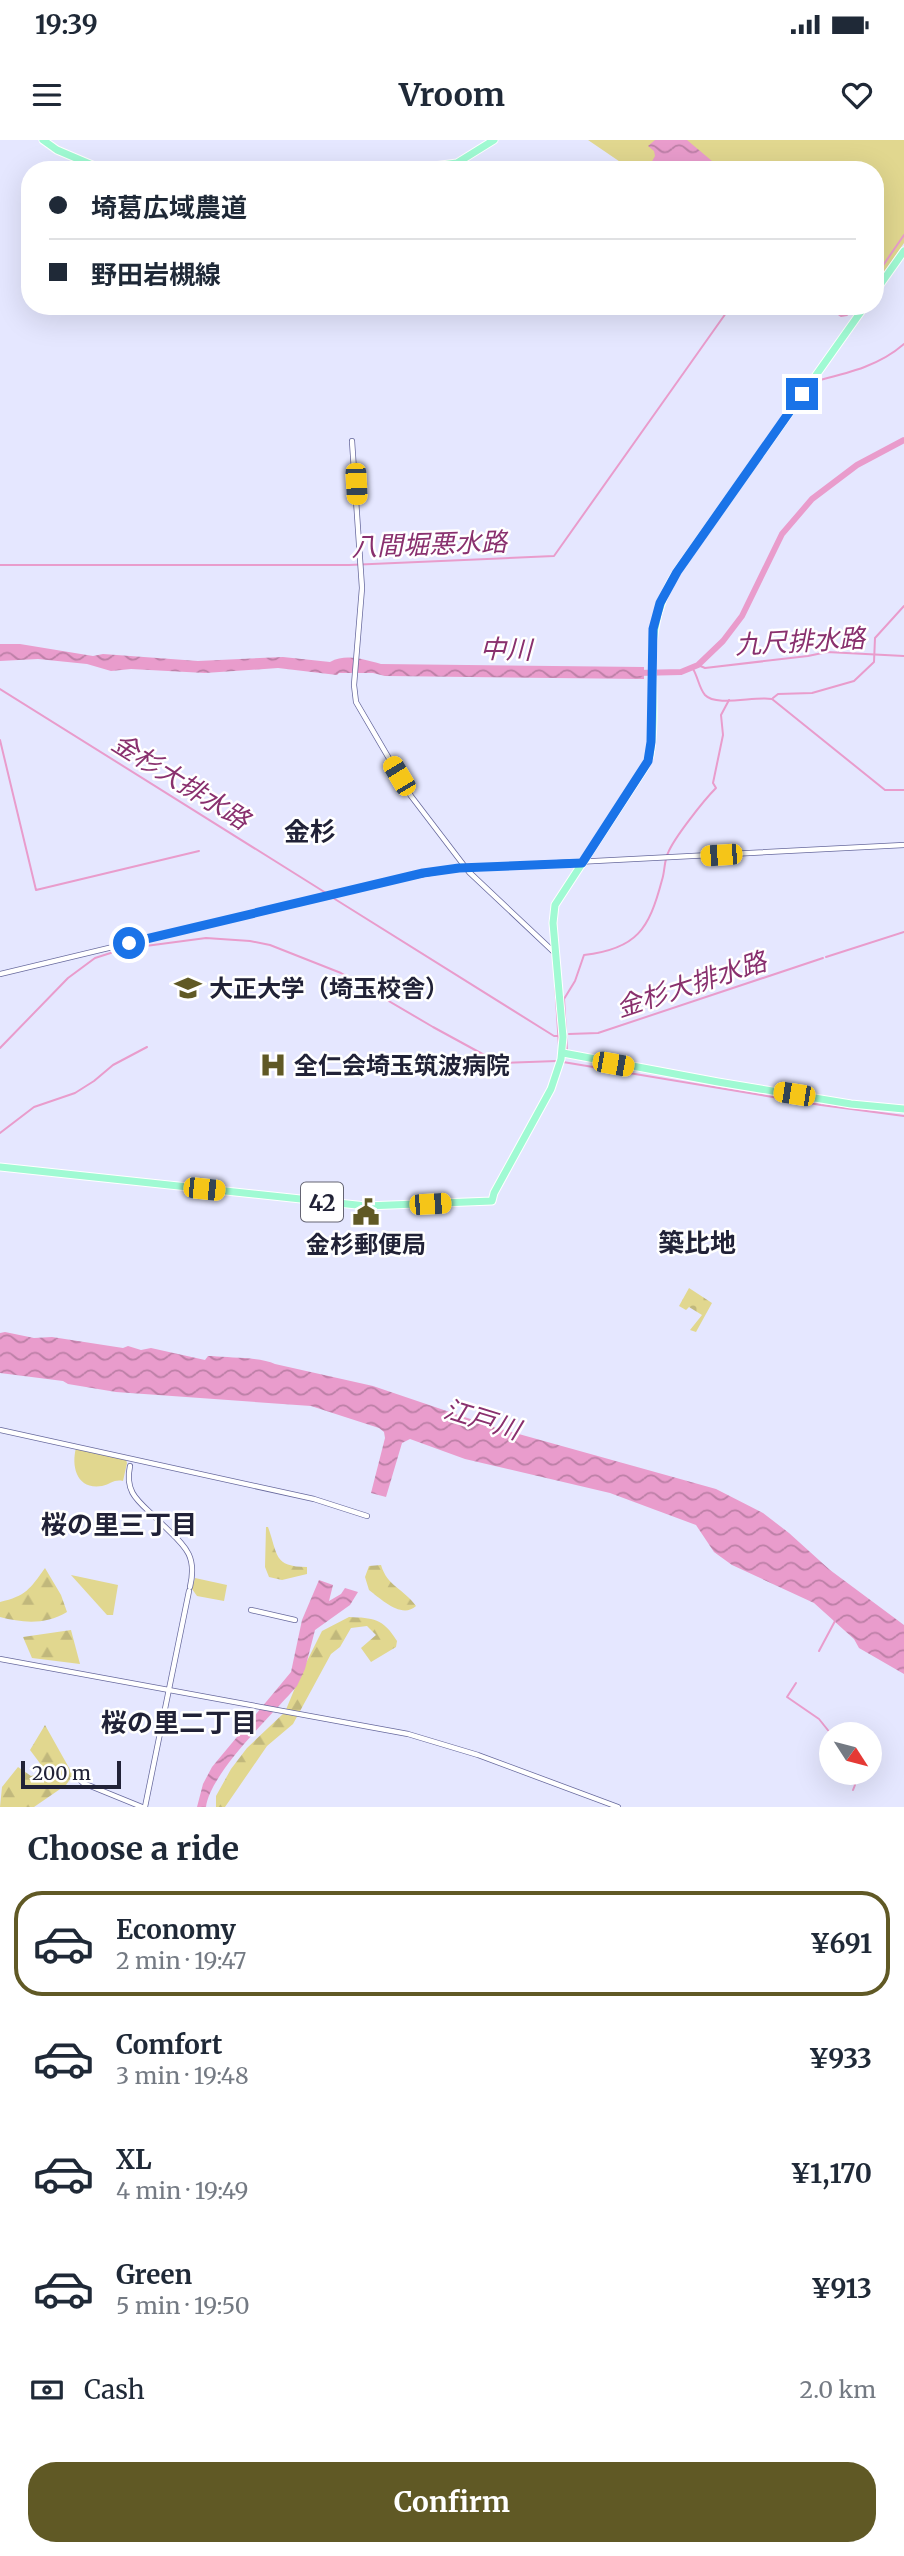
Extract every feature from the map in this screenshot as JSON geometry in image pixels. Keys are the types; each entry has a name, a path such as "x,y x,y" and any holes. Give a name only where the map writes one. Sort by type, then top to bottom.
{"main road":[{"path":"43,140 57,150 83,161"},
{"path":"460,161 494,140"},
{"path":"884,279 904,251"},
{"path":"858,315 669,583 654,623 651,742 648,761 555,905 553,914 561,1059 613,1064 904,1110"},
{"name":"42","path":"0,1167 366,1206 492,1201 497,1187 551,1089 561,1059"}],"street":[{"path":"352,441 363,597 355,684 355,696 360,710 411,796 466,868 556,954"},
{"path":"0,974 396,879 466,868 904,845"},
{"path":"0,1430 131,1462 314,1499 368,1516"},
{"path":"78,1778 83,1783 144,1807 190,1589 193,1566 190,1554 132,1494 128,1480 131,1462"},
{"path":"251,1610 295,1620"},
{"path":"0,1659 377,1727 453,1746 618,1807"}],"green space":[{"path":"588,140 904,140 904,243 884,272 884,161 619,161"},
{"path":"689,1288 712,1303 696,1332 690,1330 702,1315 689,1307 686,1310 679,1306"},
{"path":"76,1448 126,1460 123,1481 94,1486 81,1481 74,1463"},
{"path":"266,1527 278,1557 288,1565 307,1567 307,1574 282,1580 269,1577 265,1567"},
{"path":"381,1565 387,1578 416,1606 405,1610 398,1609 369,1590 365,1577 369,1566"},
{"path":"45,1568 61,1595 67,1612 34,1622 0,1617 0,1602 27,1591"},
{"path":"71,1575 118,1585 113,1615 107,1615"},
{"path":"195,1578 227,1585 224,1601 197,1596 192,1589"},
{"path":"349,1617 371,1619 382,1624 397,1641 396,1647 371,1662 361,1648 376,1635 367,1626 351,1628 340,1647 331,1654 293,1724 267,1746 225,1807 216,1807 216,1796 231,1769 247,1748 285,1712 322,1631"},
{"path":"71,1630 80,1664 32,1658 23,1637"},
{"path":"45,1725 73,1775 66,1785 34,1807 0,1807 2,1787 18,1767 31,1776 37,1774 42,1766 30,1750"}],"water":[{"path":"655,140 687,140 712,161 652,161 654,151 648,146"},
{"path":"0,644 20,644 93,656 103,654 198,661 283,657 330,662 349,658 381,664 644,667 644,679 385,676 373,673 337,675 278,668 205,673 131,669 111,671 87,664 38,659 0,661"},
{"path":"0,1333 34,1338 52,1337 123,1348 128,1346 141,1350 151,1348 205,1360 212,1356 262,1360 373,1386 494,1427 716,1489 763,1513 830,1570 904,1625 904,1674 859,1648 854,1639 814,1603 732,1565 714,1552 696,1525 610,1493 465,1459 410,1439 402,1443 386,1497 371,1493 385,1438 384,1432 379,1428 311,1406 116,1392 63,1381 0,1373"},
{"path":"319,1580 333,1585 329,1601 341,1594 345,1588 358,1592 350,1605 315,1630 305,1669 297,1686 230,1761 210,1793 206,1807 197,1807 203,1784 212,1767 291,1672 302,1620"}],"waterway":[{"name":"八間堀悪水路","path":"884,264 904,235"},
{"name":"八間堀悪水路","path":"0,565 349,565 554,556 725,315"},
{"name":"八間堀悪水路","path":"840,315 847,315"},
{"path":"816,381 874,363 904,344"},
{"name":"中川","path":"637,673 681,672 698,665 723,641 742,616 782,534 812,499 857,465 904,440"},
{"path":"773,698 778,694 812,693 854,681 874,662 875,638 904,606"},
{"name":"九尺排水路","path":"698,665 705,668 827,652 904,656"},
{"path":"693,669 703,692 710,698 727,701 772,699 885,790 904,790"},
{"name":"金杉大排水路","path":"0,689 326,893"},
{"path":"567,1051 564,999 575,981 584,955 617,948 629,942 646,924 657,897 671,846 716,788 713,783 723,735 721,715 729,700"},
{"path":"0,740 36,890 199,851"},
{"name":"金杉大排水路","path":"330,896 558,1036"},
{"name":"金杉大排水路","path":"826,957 904,932"},
{"path":"0,1048 68,978 95,958 123,949 206,938 270,945 341,973 499,1063 557,1061"},
{"name":"金杉大排水路","path":"569,1034 598,1033 823,958"},
{"path":"555,982 559,1046"},
{"path":"0,1133 34,1107 75,1093 113,1065 147,1047"},
{"path":"563,1062 821,1105 904,1116"},
{"path":"819,1651 835,1621"},
{"path":"796,1683 787,1697 821,1722"},
{"path":"853,1790 855,1785"}],"place":[{"name":"大正大学（埼玉校舎）","path":"188,988"},
{"name":"全仁会埼玉筑波病院","path":"273,1065"},
{"name":"金杉郵便局","path":"366,1212"}],"district":[{"name":"金杉","path":"310,831"},
{"name":"築比地","path":"697,1242"},
{"name":"桜の里三丁目","path":"119,1524"},
{"name":"桜の里二丁目","path":"179,1722"}],"route":[{"path":"129,943 423,873 459,868 582,863 640,775 650,755 653,629 664,593 802,394"}],"water label":[{"name":"江戸川","path":"482,1419"}]}
